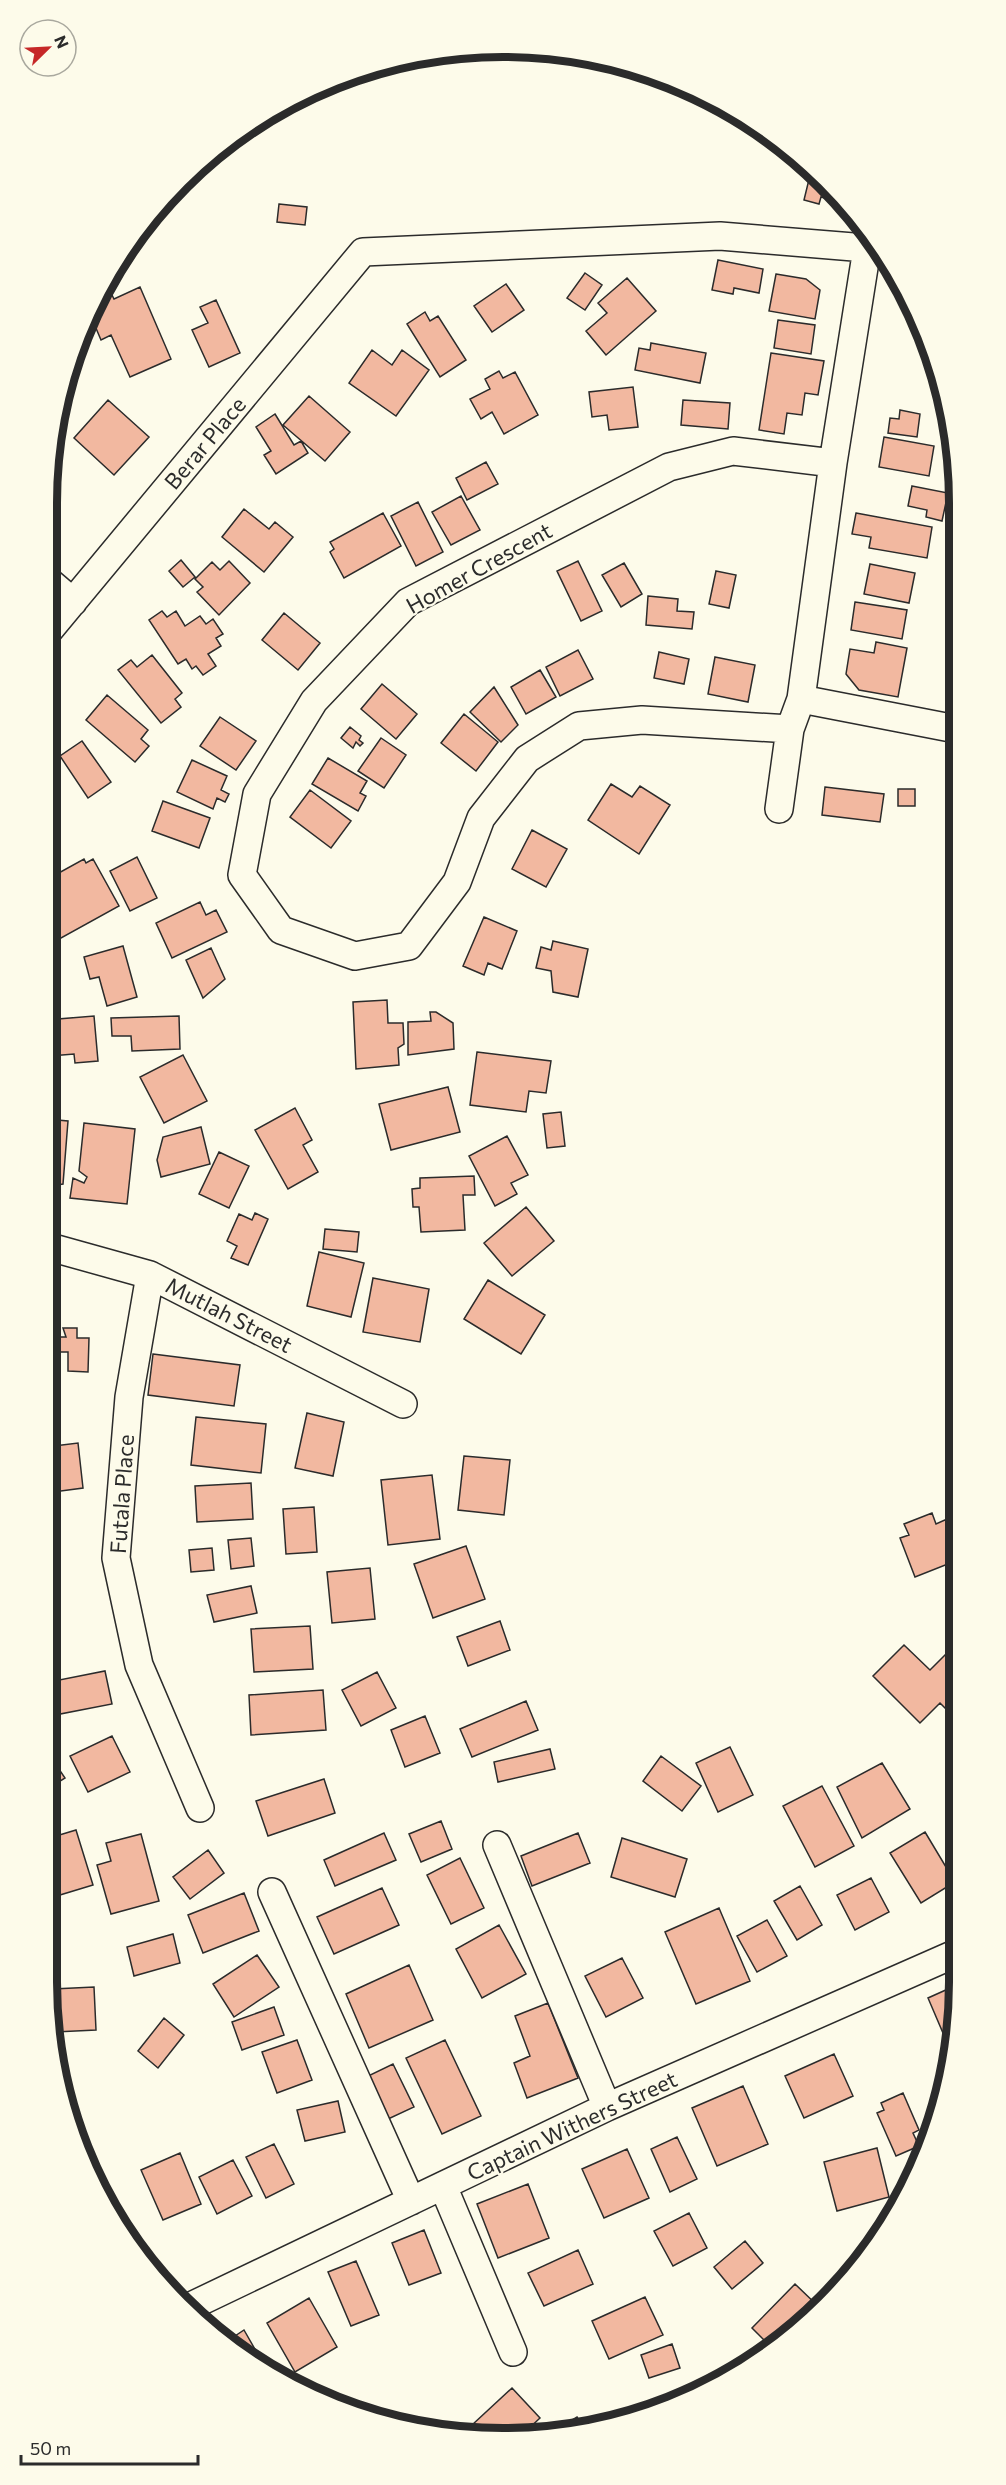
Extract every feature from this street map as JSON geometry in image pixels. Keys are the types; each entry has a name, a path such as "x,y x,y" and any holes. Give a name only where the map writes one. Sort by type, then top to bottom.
{"street":[{"name":"Berar Place","path":"57,621 363,252 720,236 866,244"},
{"path":"779,809 790,729 801,699 833,463 870,249"},
{"name":"Homer Crescent","path":"790,729 642,720 579,726 527,759 507,784 482,818 457,882 409,946 354,956 280,930 242,875 257,794 291,738 314,701 408,602 669,467 733,451 833,463"},
{"path":"57,588 73,602"},
{"path":"801,699 949,728"},
{"name":"Mutlah Street","path":"57,1249 150,1275 403,1404"},
{"name":"Futala Place","path":"150,1275 129,1397 116,1558 139,1665 200,1808"},
{"path":"497,1845 608,2108"},
{"path":"272,1892 411,2201"},
{"name":"Captain Withers Street","path":"195,2304 608,2108 949,1956"},
{"path":"443,2186 513,2352"}],"building":[{"path":"809,179 828,199 821,197 819,204 804,200"},
{"path":"279,204 307,207 305,225 277,222"},
{"path":"718,260 763,269 759,293 734,288 733,294 712,290"},
{"path":"585,273 602,285 585,310 567,298"},
{"path":"776,274 806,279 820,290 815,319 769,311"},
{"path":"627,278 656,311 606,355 586,331 607,313 598,303"},
{"path":"506,284 524,310 492,332 474,306"},
{"path":"140,287 171,359 130,377 111,335 101,340 94,325 111,292 114,299"},
{"path":"216,300 240,353 209,367 192,330 208,323 200,307"},
{"path":"425,312 430,321 438,316 466,360 440,377 407,324"},
{"path":"778,320 815,325 811,354 774,348"},
{"path":"651,343 706,353 700,383 635,370 639,348 650,350"},
{"path":"372,350 392,365 402,350 429,370 396,416 349,383"},
{"path":"771,353 824,361 818,395 805,393 802,415 787,413 784,434 759,430"},
{"path":"499,371 503,378 515,372 538,415 504,434 492,412 481,419 470,399 490,389 485,379"},
{"path":"633,387 638,427 609,430 607,415 592,417 589,392"},
{"path":"309,396 350,432 325,461 283,425"},
{"path":"108,400 149,437 114,475 74,438"},
{"path":"683,400 730,403 728,429 681,425"},
{"path":"900,410 920,414 917,437 888,433 890,418 899,419"},
{"path":"275,414 294,445 301,441 308,453 276,474 264,455 271,451 256,427"},
{"path":"884,437 934,446 929,476 879,467"},
{"path":"486,462 498,484 467,500 456,478"},
{"path":"912,486 948,493 942,521 926,517 927,510 908,506"},
{"path":"461,496 480,530 451,545 432,512"},
{"path":"418,502 443,552 416,566 391,516"},
{"path":"244,509 269,529 275,522 293,537 264,572 222,537"},
{"path":"383,513 401,546 344,578 330,552 334,549 330,542"},
{"path":"856,513 932,527 927,558 869,548 871,537 852,534"},
{"path":"181,560 195,577 183,587 169,571"},
{"path":"229,561 250,583 219,615 197,592 203,587 195,579 212,562 220,570"},
{"path":"578,561 602,611 581,621 557,571"},
{"path":"624,563 642,594 621,607 602,575"},
{"path":"870,564 915,573 909,603 864,594"},
{"path":"716,571 736,575 729,608 709,604"},
{"path":"648,596 678,599 677,611 694,612 692,629 646,625"},
{"path":"855,602 907,610 902,639 851,630"},
{"path":"162,611 167,617 176,611 185,626 200,616 206,624 213,619 223,634 216,638 221,646 208,654 216,666 203,675 196,666 192,669 186,659 178,664 149,620"},
{"path":"284,613 320,643 298,670 262,640"},
{"path":"876,642 907,648 898,697 859,690 846,674 850,649 874,653"},
{"path":"578,650 593,679 560,696 546,667"},
{"path":"659,652 689,659 684,684 654,678"},
{"path":"152,655 182,693 175,699 181,707 161,723 118,670 131,660 137,667"},
{"path":"715,657 755,665 748,702 708,694"},
{"path":"540,670 556,697 526,714 511,687"},
{"path":"382,684 417,714 396,739 361,709"},
{"path":"494,687 518,725 501,742 470,712"},
{"path":"107,695 148,730 141,739 149,746 135,762 86,720"},
{"path":"464,714 498,742 476,771 441,743"},
{"path":"220,717 256,741 236,770 200,746"},
{"path":"350,727 361,736 359,740 363,743 360,746 356,742 353,748 341,738"},
{"path":"381,738 406,755 384,788 358,771"},
{"path":"82,741 111,782 88,798 60,756"},
{"path":"328,758 367,781 360,793 366,796 358,811 312,784"},
{"path":"192,760 227,776 221,790 229,794 225,802 217,798 213,809 177,792"},
{"path":"611,784 632,797 640,786 670,805 639,854 588,820"},
{"path":"825,787 884,794 880,822 822,815"},
{"path":"898,789 915,789 915,806 898,806"},
{"path":"310,790 351,821 331,848 290,817"},
{"path":"163,801 210,818 199,848 152,831"},
{"path":"532,830 567,849 546,887 512,869"},
{"path":"137,857 157,898 130,911 110,871"},
{"path":"84,859 86,863 93,859 119,906 57,940 57,874"},
{"path":"200,902 206,915 216,910 227,932 172,958 156,923"},
{"path":"484,917 517,931 502,969 488,963 484,975 463,966"},
{"path":"553,941 588,949 578,997 553,992 551,971 536,968 541,947 551,950"},
{"path":"123,946 137,997 107,1006 99,977 90,979 84,957"},
{"path":"211,948 225,979 203,998 186,960"},
{"path":"387,1000 388,1023 403,1023 404,1044 398,1048 399,1065 356,1069 353,1002"},
{"path":"430,1012 436,1012 453,1023 454,1049 408,1055 408,1022 431,1021"},
{"path":"94,1016 98,1061 75,1063 74,1054 57,1055 57,1019"},
{"path":"179,1016 180,1049 132,1051 131,1036 112,1036 111,1018"},
{"path":"477,1052 551,1061 546,1093 529,1091 526,1112 470,1105"},
{"path":"183,1055 207,1101 164,1123 140,1077"},
{"path":"448,1087 460,1132 391,1150 379,1104"},
{"path":"295,1108 312,1140 303,1145 318,1172 288,1189 255,1130"},
{"path":"561,1112 565,1146 547,1148 543,1114"},
{"path":"57,1120 68,1121 63,1184 57,1185"},
{"path":"84,1123 135,1129 127,1204 70,1198 73,1178 84,1183 87,1177 79,1171"},
{"path":"201,1127 210,1164 161,1177 157,1160 163,1137"},
{"path":"507,1136 528,1175 511,1183 517,1194 495,1206 469,1156"},
{"path":"219,1152 249,1166 229,1208 199,1194"},
{"path":"474,1176 475,1195 463,1195 465,1230 421,1232 419,1207 413,1207 412,1189 420,1188 420,1178"},
{"path":"526,1207 554,1241 512,1276 484,1243"},
{"path":"255,1213 268,1219 248,1265 231,1258 237,1246 227,1241 239,1214 252,1220"},
{"path":"325,1229 359,1232 357,1252 323,1249"},
{"path":"319,1252 364,1263 351,1317 307,1306"},
{"path":"373,1278 429,1289 420,1342 363,1332"},
{"path":"488,1280 545,1315 521,1354 464,1319"},
{"path":"63,1328 77,1328 77,1338 89,1338 88,1372 68,1371 68,1352 57,1352 57,1337 66,1337"},
{"path":"153,1354 240,1365 234,1406 148,1395"},
{"path":"307,1413 344,1422 333,1476 295,1468"},
{"path":"196,1417 266,1424 261,1473 191,1465"},
{"path":"78,1443 83,1488 57,1492 57,1446"},
{"path":"464,1456 510,1460 504,1515 458,1510"},
{"path":"432,1475 440,1539 388,1545 381,1480"},
{"path":"251,1483 253,1519 197,1522 195,1486"},
{"path":"314,1507 317,1552 286,1554 283,1509"},
{"path":"932,1513 936,1524 947,1519 949,1564 915,1577 900,1538 909,1535 904,1524"},
{"path":"251,1538 254,1566 231,1569 228,1540"},
{"path":"466,1546 485,1599 433,1618 414,1564"},
{"path":"212,1548 214,1570 191,1572 189,1550"},
{"path":"370,1568 375,1619 332,1623 327,1572"},
{"path":"251,1586 257,1613 214,1622 207,1595"},
{"path":"500,1621 510,1650 468,1666 457,1637"},
{"path":"310,1626 313,1669 254,1672 251,1629"},
{"path":"904,1645 930,1670 949,1651 949,1712 940,1703 920,1723 873,1676"},
{"path":"105,1671 112,1704 60,1714 57,1680"},
{"path":"377,1672 396,1708 361,1726 342,1690"},
{"path":"323,1690 326,1730 251,1735 249,1695"},
{"path":"526,1701 538,1730 472,1757 460,1729"},
{"path":"425,1716 440,1753 405,1767 391,1730"},
{"path":"112,1736 130,1772 88,1792 70,1756"},
{"path":"730,1747 753,1795 718,1812 696,1763"},
{"path":"550,1749 555,1769 498,1782 494,1762"},
{"path":"661,1756 701,1786 682,1811 643,1781"},
{"path":"882,1763 910,1809 862,1838 837,1787"},
{"path":"57,1766 65,1778 57,1783"},
{"path":"324,1779 335,1813 268,1836 256,1801"},
{"path":"822,1786 854,1846 815,1867 783,1806"},
{"path":"441,1821 452,1849 421,1862 409,1834"},
{"path":"76,1830 93,1885 57,1896 57,1836"},
{"path":"925,1832 949,1872 949,1886 921,1903 890,1853"},
{"path":"384,1833 396,1860 335,1886 324,1860"},
{"path":"578,1833 590,1863 532,1886 521,1856"},
{"path":"141,1834 159,1901 111,1914 97,1865 111,1861 106,1843"},
{"path":"622,1838 687,1859 675,1897 611,1877"},
{"path":"208,1850 224,1873 190,1899 173,1877"},
{"path":"460,1858 484,1908 451,1924 427,1875"},
{"path":"871,1878 889,1912 855,1930 837,1895"},
{"path":"800,1886 822,1925 797,1940 774,1901"},
{"path":"382,1888 399,1925 334,1954 317,1917"},
{"path":"244,1893 259,1931 203,1953 188,1915"},
{"path":"719,1908 750,1981 696,2004 665,1932"},
{"path":"767,1920 787,1956 757,1972 737,1936"},
{"path":"499,1925 526,1974 482,1998 456,1949"},
{"path":"173,1934 180,1963 134,1976 127,1947"},
{"path":"257,1955 279,1987 234,2017 213,1984"},
{"path":"622,1958 643,1998 606,2017 585,1976"},
{"path":"409,1965 433,2020 369,2048 346,1994"},
{"path":"94,1987 96,2030 60,2032 57,1989"},
{"path":"949,1989 945,2038 928,1998"},
{"path":"548,2003 578,2078 527,2098 514,2063 530,2056 515,2016"},
{"path":"274,2007 284,2035 242,2050 232,2022"},
{"path":"164,2018 184,2035 158,2068 138,2051"},
{"path":"297,2040 312,2080 277,2093 262,2052"},
{"path":"445,2040 481,2116 442,2134 406,2058"},
{"path":"834,2054 853,2096 804,2118 785,2076"},
{"path":"393,2064 414,2107 386,2120 366,2077"},
{"path":"743,2086 768,2144 717,2166 692,2108"},
{"path":"903,2093 919,2130 913,2133 917,2147 896,2156 877,2113 884,2110 881,2103"},
{"path":"338,2101 345,2132 305,2141 297,2110"},
{"path":"677,2137 697,2179 670,2192 651,2149"},
{"path":"274,2144 294,2184 266,2198 246,2157"},
{"path":"877,2148 889,2197 837,2211 824,2162"},
{"path":"627,2149 649,2198 604,2218 582,2169"},
{"path":"180,2153 201,2204 163,2220 141,2170"},
{"path":"233,2160 252,2196 217,2214 199,2177"},
{"path":"528,2184 549,2238 498,2258 477,2204"},
{"path":"689,2213 707,2248 673,2266 654,2231"},
{"path":"424,2230 441,2273 409,2285 392,2243"},
{"path":"745,2241 763,2263 732,2289 714,2267"},
{"path":"578,2250 593,2284 544,2306 528,2273"},
{"path":"356,2261 379,2315 351,2326 328,2272"},
{"path":"795,2284 813,2302 766,2342 752,2328"},
{"path":"645,2297 663,2335 609,2359 592,2321"},
{"path":"309,2298 337,2347 295,2372 267,2323"},
{"path":"244,2330 258,2355 255,2353 233,2337"},
{"path":"672,2344 680,2368 649,2378 641,2355"},
{"path":"512,2388 540,2418 530,2427 474,2427 472,2425"},
{"path":"577,2417 579,2421 567,2423"}]}
